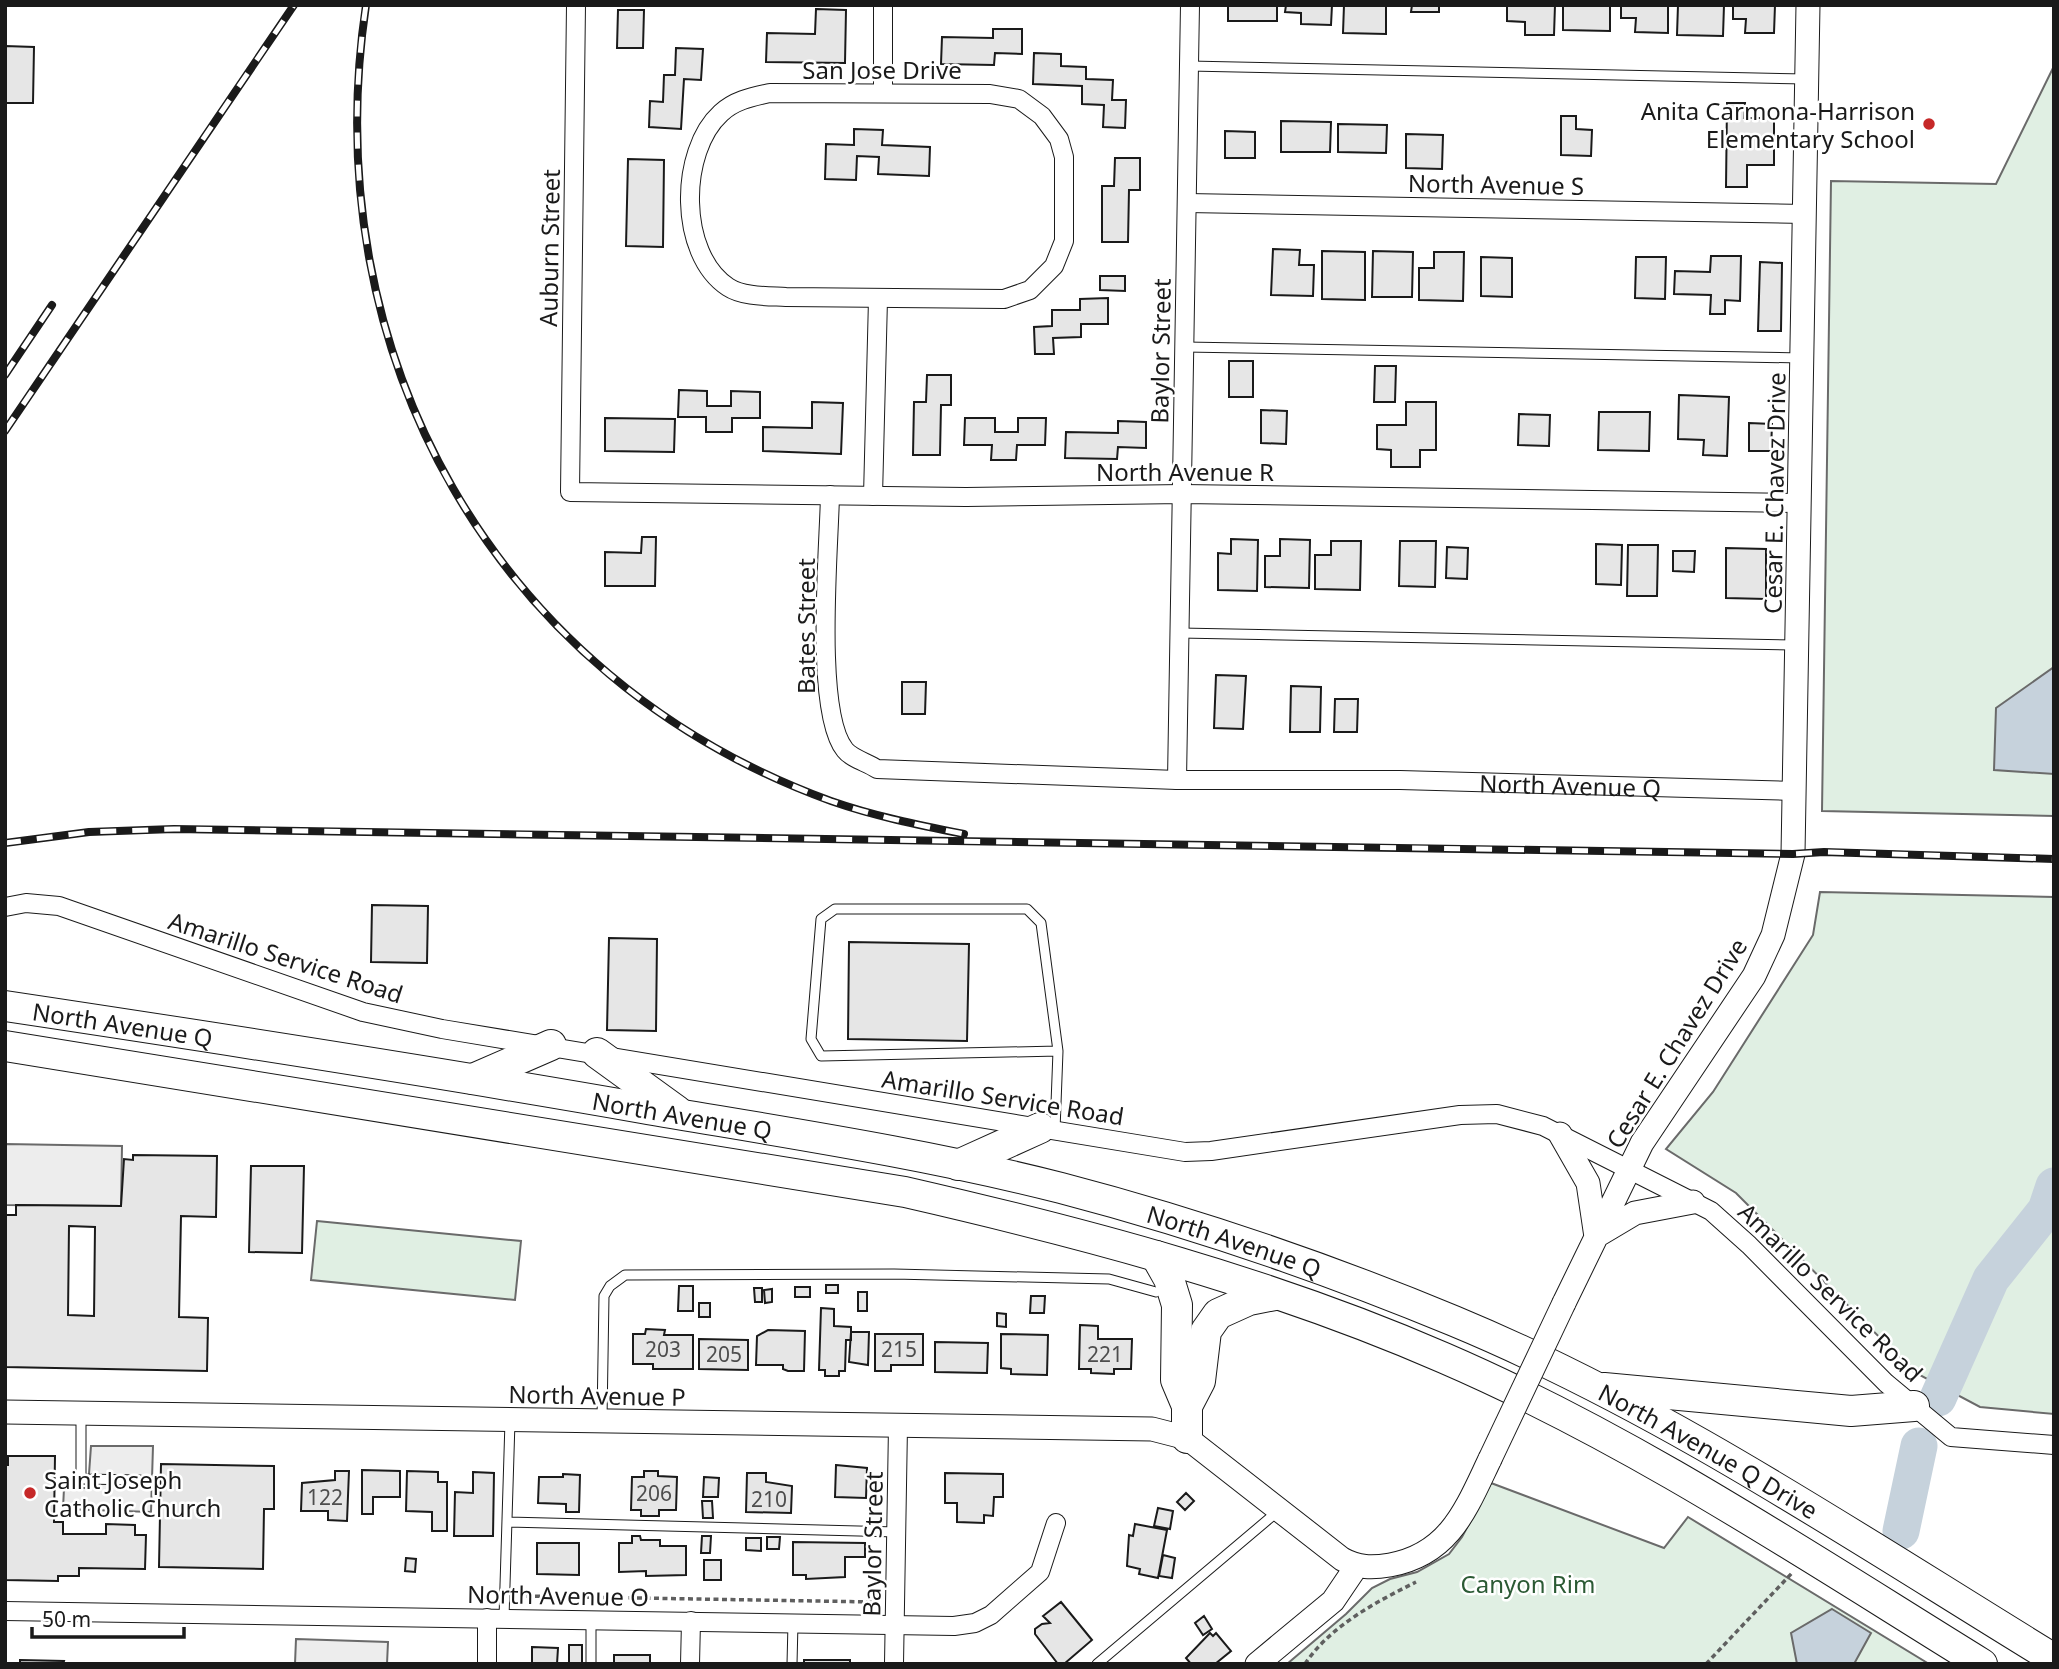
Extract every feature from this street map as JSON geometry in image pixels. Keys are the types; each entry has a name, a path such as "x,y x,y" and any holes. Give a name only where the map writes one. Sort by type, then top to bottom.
{"main road":[{"name":"North Avenue Q","path":"15,1008 473,1079 958,1165 1058,1187 1202,1228 1346,1278"},
{"path":"473,1079 551,1045"},
{"name":"North Avenue Q","path":"13,1047 905,1192 1046,1225 1156,1256 1275,1295"},
{"path":"597,1053 683,1115"},
{"path":"958,1165 1048,1129"},
{"path":"1156,1256 1169,1279 1177,1305 1176,1380 1187,1406 1187,1438"},
{"name":"North Avenue Q Drive","path":"1346,1278 1460,1324 1593,1387 1634,1399 1739,1467 2054,1659"},
{"path":"1187,1406 1200,1381 1206,1331 1218,1314 1250,1300 1275,1295"},
{"name":"North Avenue Q Drive","path":"1275,1295 1444,1358 1578,1422 1809,1557 1982,1664"},
{"path":"1634,1399 1851,1411 1914,1406"}],"street":[{"name":"Auburn Street","path":"570,492 576,5"},
{"path":"883,5 883,93"},
{"name":"Baylor Street","path":"1177,780 1190,5"},
{"name":"Cesar E. Chavez Drive","path":"1356,1567 1376,1568 1406,1562 1437,1546 1459,1518 1642,1143 1754,976 1773,935 1793,854 1808,5"},
{"name":"San Jose Drive","path":"770,93 883,93 990,94 1019,99 1042,116 1059,139 1064,157 1064,241 1054,266 1030,290 1004,299 878,299 775,297 729,288 708,268 691,232 693,166 701,139 721,113 742,99 770,93"},
{"name":"North Avenue S","path":"1187,203 1805,214"},
{"path":"873,496 878,299"},
{"name":"North Avenue R","path":"570,492 873,496 1183,494 1800,503"},
{"name":"Bates Street","path":"830,495 827,679 832,720 847,753"},
{"name":"North Avenue Q","path":"847,753 877,769 1177,780 1400,780 1795,791"},
{"name":"Amarillo Service Road","path":"5,907 26,903 59,906 363,1013 1185,1152 1211,1151 1460,1115 1497,1114 1543,1126 1712,1211 1886,1383 1914,1406"},
{"path":"1560,1135 1588,1183 1596,1237 1635,1213 1693,1202"},
{"path":"1914,1406 1951,1437 2054,1445"},
{"name":"North Avenue P","path":"5,1412 1152,1429 1187,1438"},
{"name":"Baylor Street","path":"894,1664 898,1426"},
{"path":"1187,1438 1329,1550 1356,1567 1334,1601 1257,1664"},
{"name":"North Avenue O","path":"5,1611 895,1625 975,1623 991,1615 1040,1572 1056,1523"},
{"path":"487,1664 496,1618"},
{"path":"690,1664 691,1621"}],"lane":[{"path":"1189,66 1807,79"},
{"path":"1185,347 1802,358"},
{"path":"1180,633 1797,645"},
{"path":"1048,1129 1058,1051 1041,923 1027,909 835,909 821,919 811,1039 821,1056 1058,1051"},
{"path":"602,1421 604,1296 610,1286 625,1275 894,1274 1109,1279 1156,1292"},
{"path":"81,1413 81,1479 140,1480"},
{"path":"496,1618 507,1522 510,1420"},
{"path":"1097,1664 1279,1511"},
{"path":"507,1522 897,1531"},
{"path":"591,1620 591,1664"},
{"path":"792,1664 793,1623"}],"path":[{"path":"1706,1664 1809,1557"},
{"path":"518,1584 518,1597 876,1603 877,1591"}],"green space":[{"path":"2054,66 2054,816 1822,811 1831,181 1996,184"},
{"path":"1820,892 2054,897 2054,1414 1980,1407 1914,1372 1736,1193 1666,1149 1713,1092 1813,935"},
{"path":"317,1221 521,1241 515,1300 311,1280"},
{"name":"Canyon Rim","path":"1491,1483 1664,1548 1688,1517 1929,1664 1287,1664 1372,1588 1390,1579 1417,1572 1449,1554 1462,1537"}],"shaded area":[{"path":"2054,667 2054,774 1994,770 1996,708"},
{"path":"5,1144 122,1146 121,1206 5,1205"},
{"path":"91,1446 153,1446 151,1512 63,1509 64,1488 88,1488"},
{"path":"1832,1609 1871,1633 1854,1664 1797,1664 1791,1633"},
{"path":"296,1639 388,1642 387,1664 295,1664"}],"building":[{"path":"1228,5 1277,5 1277,21 1228,21"},
{"path":"1286,5 1332,5 1331,25 1301,24 1301,13 1285,12"},
{"path":"1344,5 1386,5 1386,34 1343,33"},
{"path":"1412,5 1439,5 1439,12 1411,12"},
{"path":"1507,5 1555,5 1554,35 1525,35 1525,22 1507,21"},
{"path":"1563,5 1610,5 1610,31 1563,30"},
{"path":"1621,5 1668,5 1668,33 1635,32 1636,18 1621,18"},
{"path":"1678,5 1724,5 1723,36 1677,35"},
{"path":"1733,5 1775,5 1774,33 1745,33 1746,19 1733,19"},
{"path":"816,9 846,10 845,63 766,62 767,33 815,34"},
{"path":"618,10 644,10 643,48 617,48"},
{"path":"993,29 1022,29 1022,54 995,53 994,65 941,64 942,37 993,38"},
{"path":"5,46 34,47 33,103 5,103"},
{"path":"676,48 703,49 701,80 684,79 681,129 649,127 650,101 663,102 664,75 675,75"},
{"path":"1034,53 1061,54 1061,66 1086,67 1086,79 1113,80 1112,100 1126,100 1125,128 1103,127 1104,105 1082,104 1082,86 1033,84"},
{"path":"1727,103 1745,103 1744,118 1774,118 1774,165 1747,165 1747,187 1726,187"},
{"path":"1561,116 1576,116 1576,129 1592,130 1591,156 1561,155"},
{"path":"1281,121 1331,122 1330,152 1281,152"},
{"path":"1338,124 1387,125 1386,153 1338,152"},
{"path":"854,129 883,130 882,145 930,147 929,176 878,174 879,157 857,156 856,180 825,179 826,144 854,145"},
{"path":"1225,131 1255,132 1255,158 1225,158"},
{"path":"1406,134 1443,135 1442,169 1406,168"},
{"path":"1115,158 1140,158 1140,190 1129,190 1128,242 1102,242 1102,186 1114,186"},
{"path":"628,159 664,160 663,247 626,246"},
{"path":"1273,249 1300,250 1299,265 1314,265 1313,296 1271,295"},
{"path":"1322,251 1365,252 1365,300 1322,299"},
{"path":"1373,251 1413,252 1412,297 1372,297"},
{"path":"1434,252 1464,252 1463,301 1419,300 1419,268 1434,268"},
{"path":"1711,256 1741,256 1740,301 1725,300 1725,314 1710,314 1711,295 1674,294 1675,271 1710,272"},
{"path":"1481,257 1512,258 1512,297 1481,296"},
{"path":"1636,257 1666,257 1665,299 1635,298"},
{"path":"1760,262 1782,263 1781,331 1758,331"},
{"path":"1100,276 1125,276 1125,291 1100,290"},
{"path":"1108,298 1108,324 1081,324 1081,337 1053,338 1054,354 1035,354 1034,327 1052,326 1052,310 1080,310 1080,299"},
{"path":"1229,361 1253,361 1253,397 1229,397"},
{"path":"1375,366 1396,366 1395,402 1374,402"},
{"path":"927,375 951,375 951,405 941,405 940,455 913,455 914,402 926,402"},
{"path":"679,390 707,391 707,406 731,406 731,391 760,392 760,418 732,418 732,432 706,432 706,417 678,417"},
{"path":"1679,395 1729,397 1727,456 1703,455 1704,440 1678,439"},
{"path":"812,402 843,403 841,454 763,451 763,427 812,428"},
{"path":"1406,402 1436,402 1436,450 1420,450 1420,467 1391,467 1391,450 1377,449 1377,425 1406,425"},
{"path":"1261,410 1287,411 1286,444 1261,443"},
{"path":"1599,412 1650,412 1649,451 1598,450"},
{"path":"1519,414 1550,415 1549,446 1518,445"},
{"path":"605,418 675,419 674,452 605,451"},
{"path":"965,418 995,418 995,432 1018,432 1018,418 1046,418 1045,445 1017,445 1016,460 991,460 992,445 964,445"},
{"path":"1118,421 1146,422 1146,448 1118,447 1117,459 1065,458 1066,432 1118,433"},
{"path":"1749,423 1772,424 1771,451 1749,451"},
{"path":"642,537 656,537 655,586 605,586 605,552 641,553"},
{"path":"1231,539 1258,540 1257,591 1218,590 1218,553 1231,554"},
{"path":"1280,539 1310,540 1309,588 1265,587 1265,556 1280,556"},
{"path":"1331,541 1361,541 1360,590 1315,589 1315,555 1331,555"},
{"path":"1400,541 1436,541 1435,587 1399,586"},
{"path":"1596,544 1622,545 1621,585 1596,584"},
{"path":"1628,545 1658,545 1657,596 1627,596"},
{"path":"1447,547 1468,548 1467,579 1446,578"},
{"path":"1726,548 1766,549 1766,599 1726,598"},
{"path":"1673,551 1695,551 1694,572 1673,571"},
{"path":"1216,675 1246,676 1243,729 1214,728"},
{"path":"902,682 926,682 925,714 902,714"},
{"path":"1291,686 1321,687 1320,732 1290,732"},
{"path":"1335,699 1358,699 1357,732 1334,732"},
{"path":"372,905 428,906 427,963 371,962"},
{"path":"609,938 657,939 656,1031 607,1030"},
{"path":"849,942 969,944 967,1041 848,1039"},
{"path":"133,1155 217,1156 216,1217 181,1216 179,1317 208,1318 207,1371 5,1367 5,1215 16,1215 16,1205 121,1206 124,1159 133,1160","holes":["69,1226 95,1227 94,1316 68,1315"]},
{"path":"251,1166 304,1166 302,1253 249,1252"},
{"path":"826,1285 838,1285 838,1293 826,1293"},
{"path":"679,1286 693,1286 693,1311 678,1311"},
{"path":"795,1287 810,1287 810,1297 795,1297"},
{"path":"754,1288 762,1288 762,1302 755,1302"},
{"path":"772,1289 772,1302 765,1303 764,1290"},
{"path":"858,1292 867,1292 867,1311 858,1311"},
{"path":"1031,1296 1045,1296 1044,1313 1030,1313"},
{"path":"699,1303 710,1303 710,1317 699,1317"},
{"path":"821,1308 834,1309 834,1326 851,1327 851,1340 846,1340 845,1371 839,1371 839,1376 825,1376 825,1370 819,1370"},
{"path":"997,1313 1006,1314 1006,1327 997,1326"},
{"path":"1080,1325 1098,1326 1098,1339 1132,1339 1131,1369 1114,1369 1114,1374 1091,1373 1091,1369 1079,1369"},
{"path":"646,1329 665,1330 664,1335 693,1335 693,1369 653,1369 653,1364 633,1364 633,1334 645,1334"},
{"path":"768,1330 805,1331 804,1371 788,1371 783,1369 783,1365 756,1365 757,1336"},
{"path":"851,1332 869,1332 868,1365 849,1362"},
{"path":"875,1334 923,1334 923,1365 891,1365 891,1371 875,1371"},
{"path":"1001,1334 1048,1335 1047,1375 1011,1374 1011,1369 1001,1368"},
{"path":"699,1339 748,1340 748,1370 699,1369"},
{"path":"935,1342 988,1343 987,1373 935,1372"},
{"name":"Saint Joseph Catholic Church","path":"8,1456 55,1456 54,1522 63,1522 63,1534 106,1534 106,1524 135,1525 135,1535 146,1535 145,1569 79,1568 79,1576 58,1576 58,1581 5,1580 5,1465 8,1465"},
{"path":"161,1464 274,1466 274,1509 264,1509 263,1569 159,1567"},
{"path":"836,1465 867,1468 866,1498 835,1497"},
{"path":"362,1470 400,1471 400,1497 373,1497 373,1514 362,1514"},
{"path":"335,1471 349,1471 347,1521 328,1520 328,1511 301,1511 302,1483 335,1480"},
{"path":"407,1471 438,1472 438,1482 447,1482 447,1531 432,1531 432,1512 406,1511"},
{"path":"644,1471 658,1471 658,1476 677,1477 676,1510 659,1510 659,1516 641,1516 641,1510 631,1510 632,1477 644,1477"},
{"path":"473,1472 494,1473 493,1536 454,1536 455,1492 473,1493"},
{"path":"747,1473 766,1473 766,1482 792,1486 791,1513 746,1512"},
{"path":"945,1473 1003,1474 1003,1497 994,1497 993,1516 984,1515 984,1523 957,1522 957,1503 945,1503"},
{"path":"563,1474 580,1475 579,1512 566,1512 566,1504 538,1503 539,1477 563,1477"},
{"path":"704,1477 719,1478 718,1497 703,1497"},
{"path":"1186,1493 1194,1501 1185,1510 1177,1502"},
{"path":"702,1501 712,1501 713,1518 703,1518"},
{"path":"1158,1508 1173,1511 1170,1529 1154,1526"},
{"path":"1135,1524 1167,1530 1158,1578 1139,1574 1140,1569 1127,1566 1129,1535 1133,1536"},
{"path":"632,1536 640,1536 641,1540 660,1540 660,1546 686,1546 686,1575 646,1576 646,1571 619,1572 619,1543 632,1543"},
{"path":"702,1536 711,1536 710,1553 701,1553"},
{"path":"767,1537 780,1537 779,1549 767,1549"},
{"path":"746,1538 761,1538 761,1551 746,1550"},
{"path":"793,1542 865,1543 865,1557 845,1557 845,1577 806,1579 806,1575 793,1575"},
{"path":"537,1543 579,1543 579,1575 537,1574"},
{"path":"1163,1555 1175,1558 1172,1578 1159,1576"},
{"path":"406,1558 416,1559 415,1572 405,1571"},
{"path":"704,1560 721,1560 721,1580 704,1580"},
{"path":"1061,1602 1092,1640 1064,1664 1058,1664 1035,1634 1035,1629 1050,1623 1043,1616"},
{"path":"1204,1616 1212,1629 1203,1635 1195,1623"},
{"path":"1210,1633 1213,1636 1216,1633 1231,1651 1215,1664 1191,1664 1186,1658"},
{"path":"569,1645 582,1645 582,1664 569,1664"},
{"path":"532,1647 558,1648 557,1664 532,1664"},
{"path":"614,1655 650,1655 650,1664 614,1664"},
{"path":"20,1660 64,1661 63,1664 20,1664"},
{"path":"804,1660 850,1660 850,1664 804,1664"}],"waterway":[{"path":"1938,1398 1991,1279 2046,1210 2054,1186"},
{"path":"1901,1531 1919,1446"}],"railway":[{"path":"5,431 294,5"},
{"path":"366,5 357,134 369,259 402,378 453,488 523,588 609,674 712,746 831,801 880,816 964,834"},
{"path":"5,375 52,305"},
{"path":"5,843 89,832 174,829 1793,854 1824,852 2054,859"}],"place":[{"name":"Anita Carmona-Harrison Elementary School","path":"1929,124"},
{"name":"Saint Joseph Catholic Church","path":"30,1493"}]}
